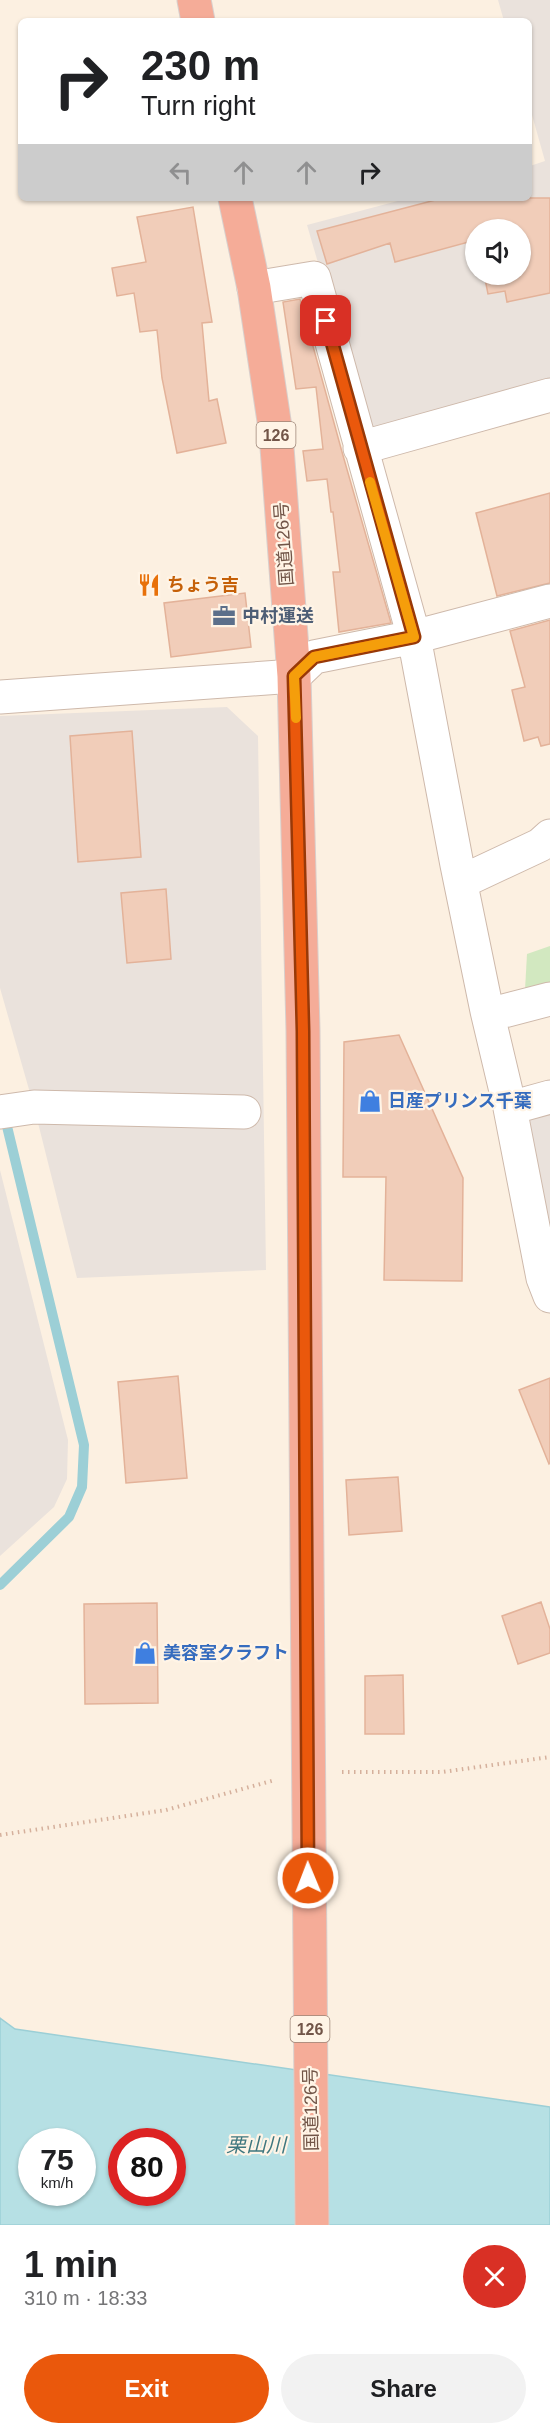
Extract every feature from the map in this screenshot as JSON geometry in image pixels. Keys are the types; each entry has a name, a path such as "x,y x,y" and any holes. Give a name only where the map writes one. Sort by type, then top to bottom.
{"highway":[{"path":"194,0 197,18"},
{"name":"国道126号","path":"236,201 254,288 276,434 294,676 303,1043 312,2225"}],"street":[{"path":"254,288 314,278 414,637 488,1015 510,1108 543,1278 550,1296"},
{"path":"360,448 550,395"},
{"path":"0,697 294,676 314,657 414,637 550,601"},
{"path":"461,882 547,843"},
{"path":"488,1015 550,999"},
{"path":"510,1108 550,1097"},
{"path":"0,1112 34,1107 244,1112"}],"shaded area":[{"path":"498,0 550,0 550,385 367,431 307,225 398,201 532,201 532,165 545,161 532,115 532,18 503,18"},
{"path":"227,707 258,736 266,1270 77,1278 34,1107 0,988 0,716"},
{"path":"550,1112 550,1255 524,1121"},
{"path":"0,1170 68,1440 67,1479 54,1507 0,1556"}],"green space":[{"path":"550,946 550,984 525,990 527,954"}],"water":[{"name":"栗山川","path":"0,2018 15,2029 550,2107 550,2225 0,2225"}],"building":[{"path":"532,198 550,198 550,293 507,302 505,291 488,294 486,285 531,285 531,219 465,219 465,243 395,262 390,243 327,264 317,231 432,201 532,201"},
{"path":"193,207 212,322 202,323 209,401 217,399 226,443 177,453 162,378 157,330 140,332 134,293 117,296 112,268 146,262 137,217"},
{"path":"300,299 391,623 339,632 333,572 340,572 327,479 307,481 303,451 323,449 316,387 296,389 283,302"},
{"path":"550,493 550,583 497,596 476,513"},
{"path":"245,593 251,647 171,657 164,603"},
{"path":"550,620 550,744 541,746 538,737 524,741 512,690 525,687 510,631"},
{"path":"132,731 141,857 78,862 70,736"},
{"path":"166,889 171,959 127,963 121,893"},
{"path":"399,1035 463,1178 462,1281 384,1280 386,1177 343,1177 344,1042"},
{"path":"178,1376 187,1478 126,1483 118,1382"},
{"path":"550,1378 550,1463 549,1464 519,1390"},
{"path":"398,1477 402,1531 349,1535 346,1480"},
{"path":"541,1602 550,1629 550,1653 518,1664 502,1616"},
{"path":"157,1603 158,1703 85,1704 84,1604"},
{"path":"403,1675 404,1734 365,1734 365,1676"}],"waterway":[{"path":"0,1585 69,1517 82,1487 84,1445 4,1114"}],"slow traffic":[{"path":"296,718 294,676 314,657 414,637 370,482"}],"place":[{"name":"ちょう吉","path":"149,585"},
{"name":"中村運送","path":"224,616"},
{"name":"日産プリンス千葉","path":"370,1101"},
{"name":"美容室クラフト","path":"145,1653"}],"route":[{"path":"308,1878 303,1031 294,676 314,657 414,637 326,321"}]}
